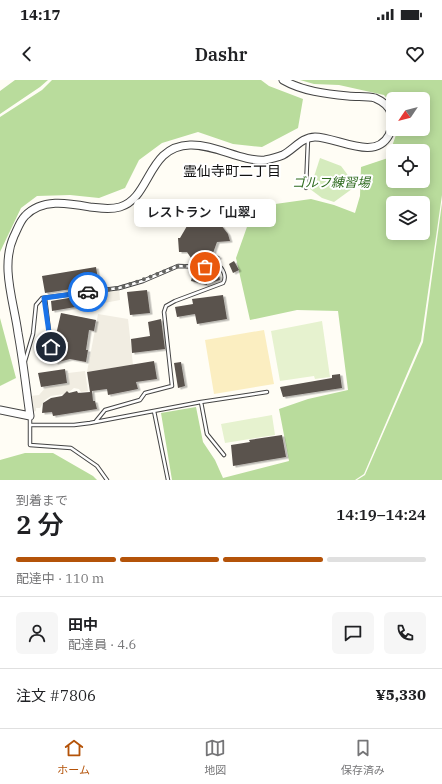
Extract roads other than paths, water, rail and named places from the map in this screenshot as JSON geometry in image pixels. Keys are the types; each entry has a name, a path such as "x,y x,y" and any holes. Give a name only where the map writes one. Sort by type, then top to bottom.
{"street":[{"path":"0,410 30,416 8,273 8,258 13,238 24,216 36,208 62,202 106,209 122,206 136,197 154,166 162,156 174,148 189,145 206,146 250,159 264,160 282,155 308,137 318,137 366,148 378,146 388,137 393,126 391,113 385,104 374,98 329,94 291,85 282,80"}],"lane":[{"path":"306,188 308,137"},
{"path":"23,367 33,334 36,305 42,298 119,288 178,266 205,267 218,264 222,269 225,278 223,283 175,301 166,306 164,312 172,386 145,393 140,400 105,410 96,422"},
{"path":"44,298 51,347 60,346"},
{"path":"30,425 74,425 96,422 201,402 267,392"},
{"path":"201,402 207,434 224,455"},
{"path":"154,412 168,480"},
{"path":"30,416 30,446 71,448 97,466 107,480"}],"place":[{"name":"レストラン「山翠」","path":"205,267"}],"district":[{"name":"霊仙寺町二丁目","path":"232,171"}],"park label":[{"name":"ゴルフ練習場","path":"331,182"}]}
